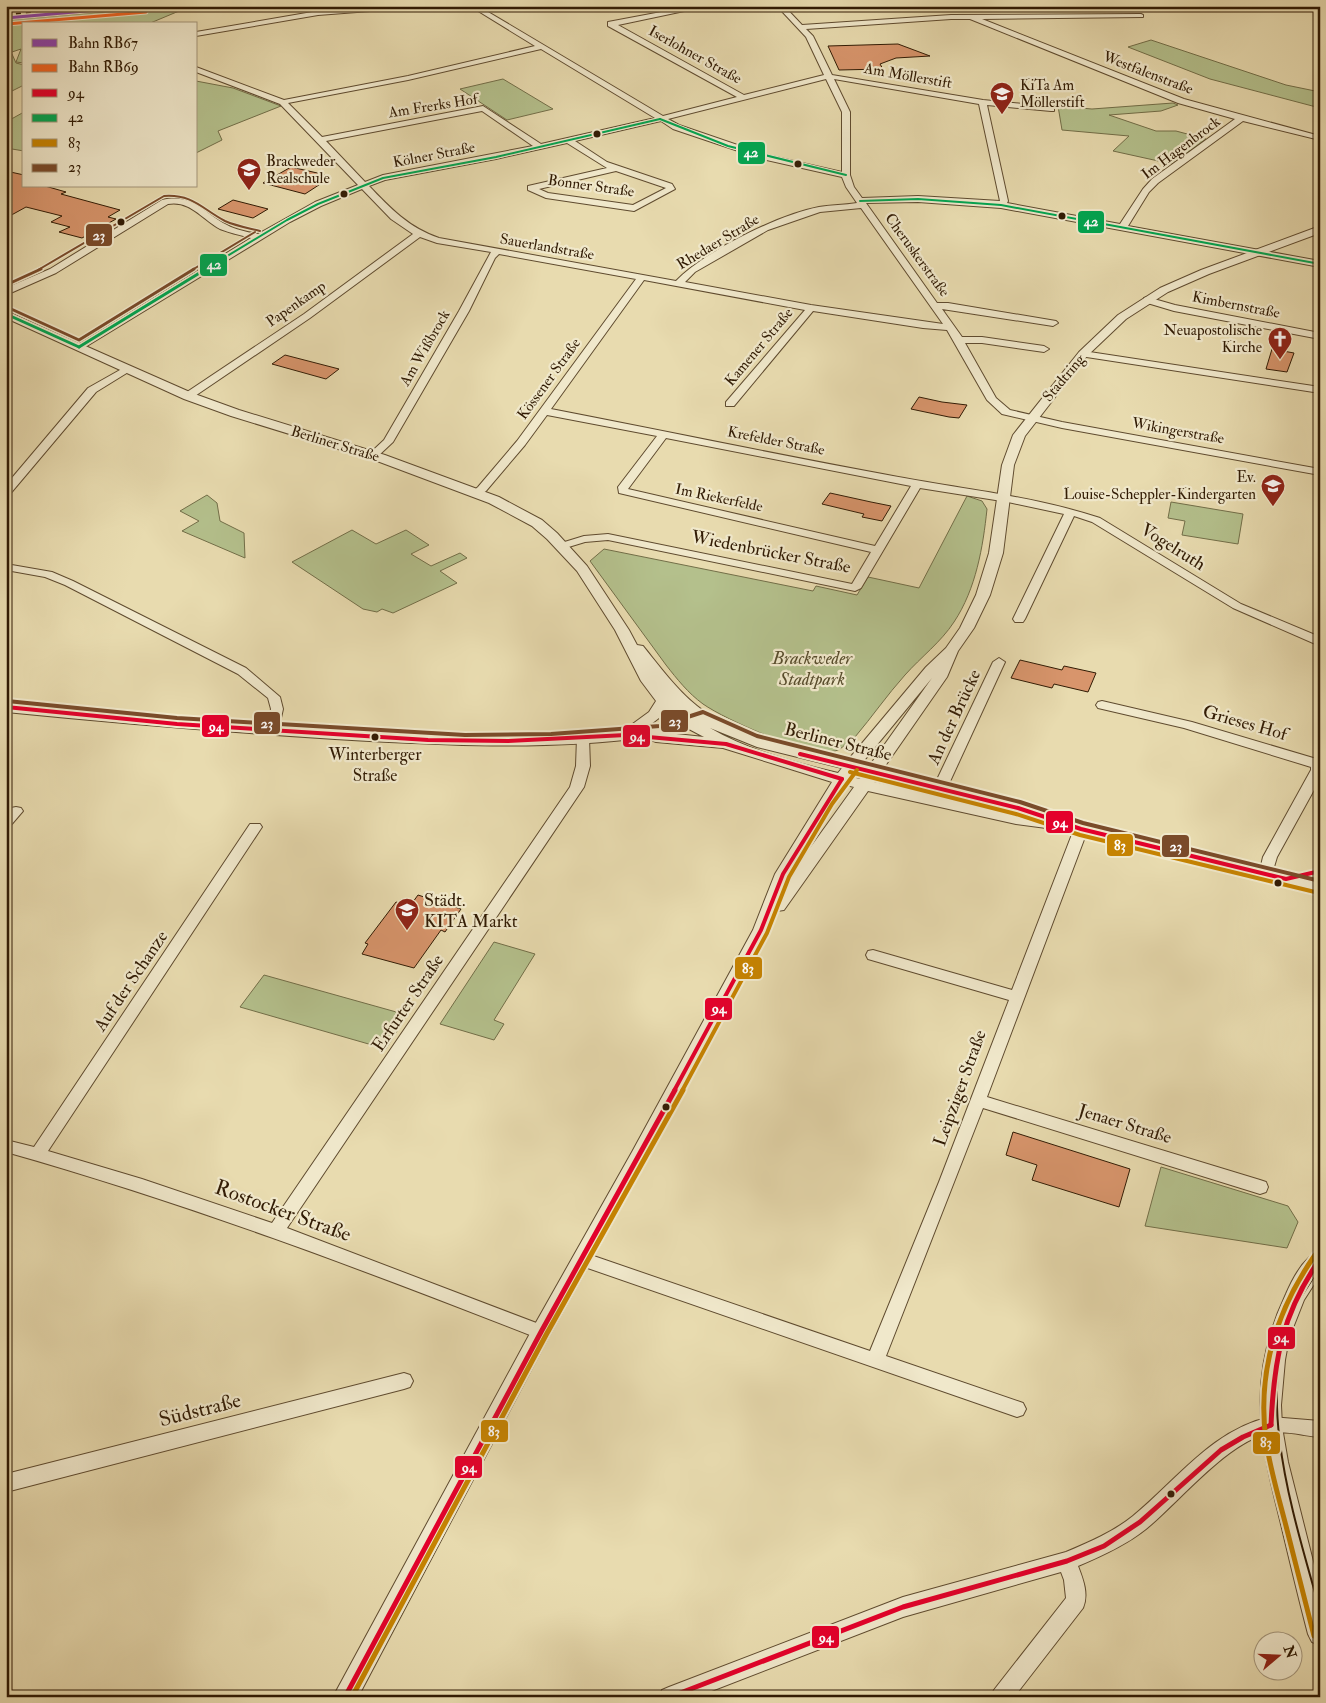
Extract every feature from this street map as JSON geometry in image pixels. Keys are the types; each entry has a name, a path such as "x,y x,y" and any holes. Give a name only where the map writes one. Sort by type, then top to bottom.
{"street":[{"path":"198,34 318,13 408,6"},
{"path":"474,6 676,127 764,158 846,175"},
{"name":"Iserlohner Straße","path":"705,6 611,24 744,98"},
{"name":"Cheruskerstraße","path":"780,6 809,36 847,116 846,175 850,187 950,326 996,404 1006,412 1030,418"},
{"path":"802,27 971,17 1141,16"},
{"name":"Westfalenstraße","path":"971,17 1181,102 1320,138"},
{"path":"284,102 408,78 542,47"},
{"name":"Sauerlandstraße","path":"198,70 284,102 394,217 419,234 438,240 496,252 676,285 923,325 950,326"},
{"name":"Kölner Straße","path":"79,347 304,210 364,185 392,176 496,157 660,119 828,76"},
{"name":"Am Möllerstift","path":"828,76 983,102 1051,109"},
{"path":"983,102 1004,201 1002,205"},
{"name":"Am Frerks Hof","path":"321,140 483,108 540,147"},
{"name":"Im Hagenbrock","path":"1124,227 1146,191 1155,181 1242,118"},
{"name":"Bonner Straße","path":"568,140 598,161 669,186 671,189 640,207 627,208 546,195 532,188 617,168"},
{"name":"Rhedaer Straße","path":"676,285 692,270 765,228 819,210 861,203 925,199 1002,205 1320,264"},
{"path":"6,292 53,271 165,202 173,200 185,200 224,227 258,237"},
{"name":"Stadtring","path":"761,930 783,874 827,801 852,766 931,670 951,651 967,628 983,595 996,553 1011,458 1018,435 1030,418 1083,354 1122,317 1147,300 1187,279 1320,229"},
{"name":"Papenkamp","path":"188,396 307,316 419,234"},
{"name":"Am Wißbrock","path":"373,455 388,442 464,310 491,257 496,252"},
{"name":"Kössener Straße","path":"476,493 482,489 521,443 641,278"},
{"name":"Kimbernstraße","path":"1147,300 1174,308 1320,336"},
{"path":"935,306 948,306 1053,323"},
{"name":"Kamener Straße","path":"730,404 810,308"},
{"name":"Berliner Straße","path":"6,314 188,396 234,413 373,455 476,493 506,506 537,524 562,546 582,570 622,630 696,720 755,742 1018,808 1082,829 1320,887"},
{"path":"959,340 982,340 1044,349"},
{"path":"1083,354 1320,390"},
{"path":"9,486 92,390 127,369"},
{"name":"Krefelder Straße","path":"544,411 917,484 1004,497"},
{"name":"Wikingerstraße","path":"1030,418 1320,472"},
{"name":"Im Riekerfelde","path":"664,434 623,487 623,492 878,550"},
{"name":"Wiedenbrücker Straße","path":"562,546 584,539 608,537 855,588 917,484"},
{"name":"Vogelruth","path":"1004,497 1072,511 1096,520 1237,606 1320,642"},
{"path":"1019,619 1072,511"},
{"path":"6,567 48,574 69,582 242,671 274,697 277,709 272,731"},
{"name":"Berliner Straße","path":"622,630 648,681 664,701 696,720 726,744 842,780 1016,819 1082,829"},
{"name":"Stadtring","path":"345,1697 541,1332 761,930 940,677 951,651"},
{"name":"An der Brücke","path":"940,788 999,662"},
{"path":"626,734 649,719 664,701"},
{"name":"Grieses Hof","path":"1102,705 1218,734 1318,765 1318,770 1270,858 1266,874"},
{"path":"6,707 177,724 465,741 583,738 661,732 696,720"},
{"path":"626,734 726,744"},
{"name":"Erfurter Straße","path":"276,1231 577,787 583,766 583,738"},
{"path":"6,822 16,811"},
{"name":"Auf der Schanze","path":"38,1154 255,827"},
{"name":"Leipziger Straße","path":"875,1361 1082,829"},
{"path":"873,955 1016,997"},
{"name":"Jenaer Straße","path":"978,1100 1260,1187"},
{"name":"Rostocker Straße","path":"6,1146 38,1154 276,1231 541,1332"},
{"path":"582,1259 1017,1409"},
{"path":"1320,1260 1296,1294 1281,1333 1272,1376 1271,1425 1281,1482 1320,1634"},
{"name":"Südstraße","path":"6,1484 404,1381"},
{"path":"669,1697 903,1607 1067,1561 1104,1546 1140,1522 1221,1450 1243,1437 1271,1425 1320,1429"},
{"path":"1001,1697 1076,1601 1074,1580 1067,1561"}],"green space":[{"path":"191,6 153,22 22,22 22,63 16,62 21,49 6,54 6,20"},
{"path":"1151,40 1286,85 1320,92 1320,108 1210,79 1128,47"},
{"path":"12,54 16,63 22,64 22,86 6,94 6,55"},
{"path":"503,79 553,109 507,120 460,89"},
{"path":"198,81 233,88 281,106 218,131 222,140 198,152"},
{"path":"1173,103 1178,105 1161,111 1109,115 1156,131 1176,131 1206,139 1172,164 1113,151 1129,136 1062,130 1058,106 1092,109"},
{"path":"22,113 22,151 6,148 6,122"},
{"path":"207,495 217,503 220,521 244,533 245,558 182,531 199,521 180,511"},
{"name":"Brackweder Stadtpark","path":"967,496 982,501 987,509 977,567 962,609 943,636 905,675 855,737 852,737 843,747 835,751 806,748 767,736 703,704 688,691 670,670 590,561 604,549 813,591 816,586 857,595 868,577 919,588"},
{"path":"1171,502 1243,514 1238,544 1182,535 1185,521 1168,518"},
{"path":"352,530 376,544 406,530 429,545 411,554 431,566 460,553 467,558 440,571 457,583 393,613 382,609 377,612 363,609 292,562"},
{"path":"494,942 535,954 494,1020 504,1024 494,1040 440,1024"},
{"path":"264,975 407,1015 386,1049 240,1007"},
{"path":"1161,1167 1288,1206 1298,1222 1287,1248 1145,1226"}],"building":[{"path":"898,44 930,56 896,58 880,64 883,69 839,70 828,46"},
{"path":"291,167 326,175 318,180 325,181 305,194 263,183"},
{"path":"6,171 22,175 22,188 52,188 66,192 61,194 120,210 108,217 116,219 82,238 59,232 70,227 51,222 62,216 26,207 6,218"},
{"path":"233,200 268,209 253,218 218,209"},
{"name":"Neuapostolische Kirche","path":"1272,349 1294,353 1287,372 1266,369"},
{"path":"285,355 339,369 326,379 272,364"},
{"path":"919,397 967,405 959,418 949,417 911,409"},
{"path":"830,493 891,506 882,521 862,517 864,514 822,504"},
{"path":"1020,660 1062,670 1064,666 1096,673 1088,692 1054,684 1052,688 1011,678"},
{"name":"Städt. KITA Markt","path":"418,895 461,909 445,932 441,930 414,968 362,954 368,944 365,943 396,902 410,906"},
{"path":"1013,1132 1130,1169 1119,1207 1032,1180 1037,1165 1006,1155"}],"tram line":[{"path":"1320,1251 1297,1284 1281,1316 1271,1347 1266,1379 1266,1411 1276,1480 1320,1654"},
{"path":"1320,1267 1296,1306 1283,1341 1277,1378 1277,1418 1282,1458 1290,1499 1320,1611"}],"railway":[{"path":"6,15 79,6"}],"rail line":[{"name":"RB67","path":"6,18 142,6"},
{"name":"RB69","path":"30,22 146,12"},
{"name":"RB69","path":"7,24 22,23"}],"transit line":[{"name":"42","path":"660,119 728,146 846,175"},
{"name":"42","path":"79,347 287,220 318,204 383,178 496,157 660,119"},
{"name":"23","path":"6,285 50,265 164,196 183,196 197,202 226,221 260,231"},
{"name":"42","path":"860,201 918,199 1001,205 1320,264"},
{"name":"23","path":"9,308 79,340 255,232"},
{"name":"42","path":"6,314 79,347"},
{"name":"23","path":"7,701 177,718 465,735 551,734 660,726 703,712 757,736 1020,802 1083,823 1320,881"},
{"name":"94","path":"6,707 177,724 428,740 508,741 626,735 726,744 842,779"},
{"name":"94","path":"800,754 1018,808 1081,829 1286,879 1320,871"},
{"name":"83","path":"352,1697 546,1335 645,1160 767,933 789,877 832,804 857,770"},
{"name":"83","path":"850,772 1016,814 1080,835 1319,893"},
{"name":"94","path":"345,1697 541,1332 639,1157 761,930 783,874 842,779"},
{"name":"83","path":"1314,1636 1272,1471 1266,1440 1264,1391 1267,1366 1279,1319 1301,1275 1315,1255"},
{"name":"94","path":"1271,1425 1274,1380 1281,1338 1296,1298 1306,1278 1320,1259"},
{"name":"94","path":"670,1697 903,1607 1067,1561 1104,1546 1140,1522 1221,1450 1243,1437 1271,1425"}],"place":[{"name":"KiTa Am Möllerstift","path":"1002,115"},
{"name":"Brackweder Realschule","path":"249,191"},
{"name":"Neuapostolische Kirche","path":"1280,360"},
{"name":"Ev. Louise-Scheppler-Kindergarten","path":"1273,507"},
{"name":"Winterberger Straße","path":"375,737"},
{"name":"Städt. KITA Markt","path":"407,931"}]}
